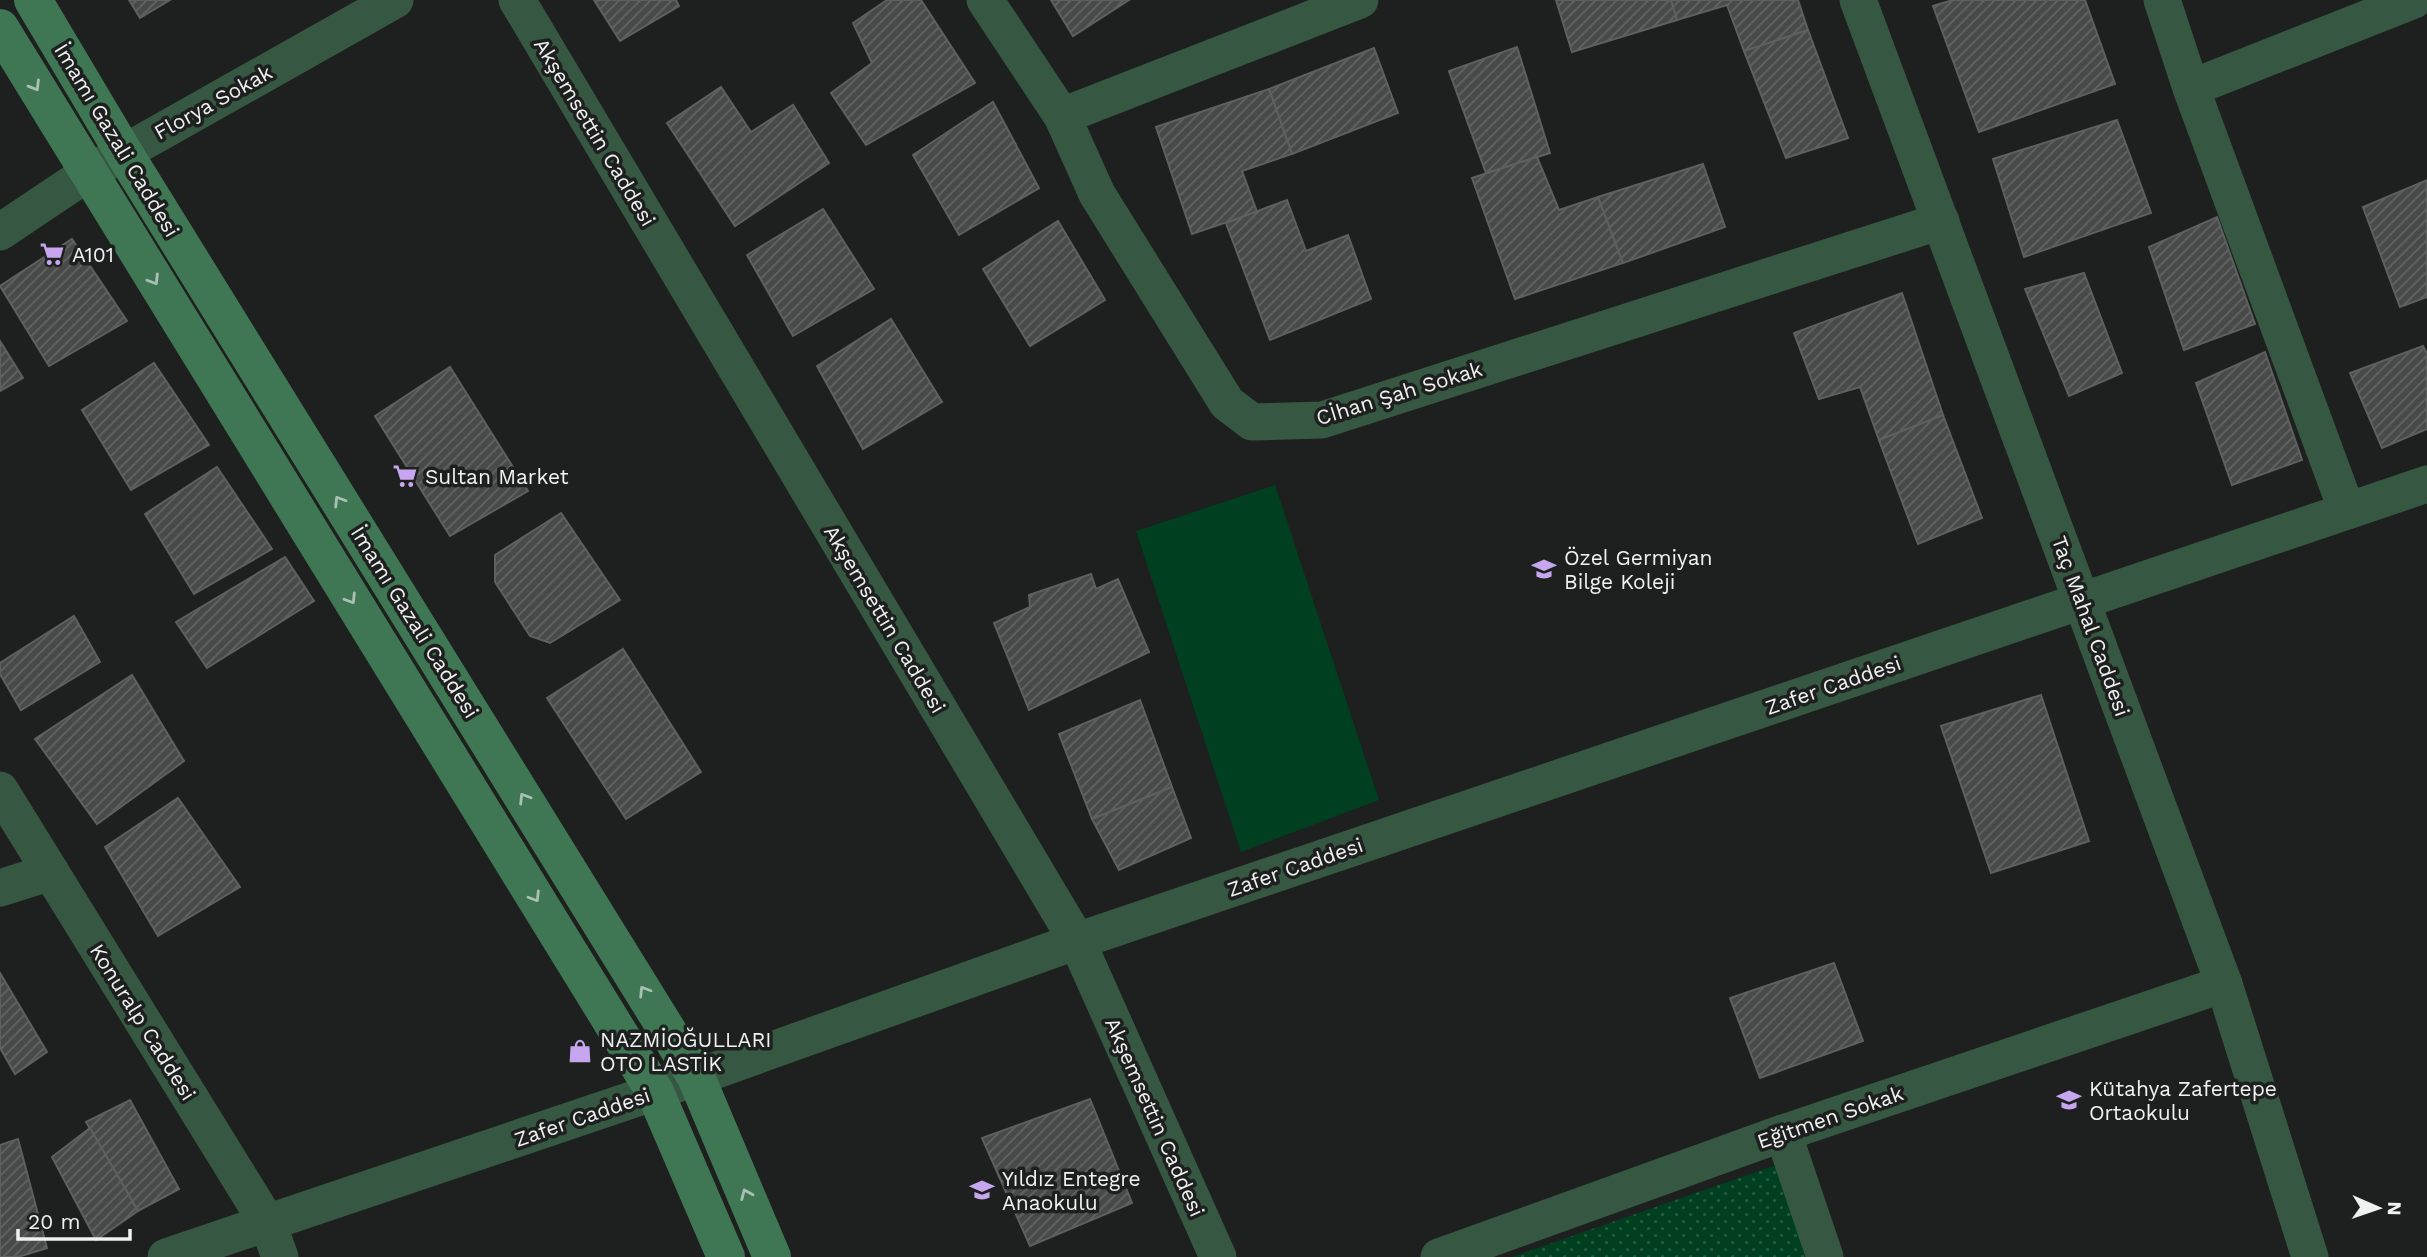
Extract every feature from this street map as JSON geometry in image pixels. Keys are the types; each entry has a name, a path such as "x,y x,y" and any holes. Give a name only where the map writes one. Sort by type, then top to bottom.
{"main road":[{"name":"İmamı Gazali Caddesi","path":"33,0 124,153 696,1077 772,1257"},
{"name":"İmamı Gazali Caddesi","path":"0,28 655,1092 726,1257"}],"street":[{"name":"Florya Sokak","path":"0,232 88,173 395,0"},
{"name":"Akşemsettin Caddesi","path":"517,0 1077,941 1218,1257"},
{"name":"Cİhan Şah Sokak","path":"985,0 1062,116 1097,194 1227,403 1252,422 1322,420 1941,221"},
{"path":"1062,116 1360,0"},
{"name":"Taç Mahal Caddesi","path":"1858,0 2224,984 2310,1257"},
{"path":"2162,0 2191,88 2347,511"},
{"path":"2191,88 2414,0"},
{"name":"Zafer Caddesi","path":"166,1257 274,1241 655,1092 1077,941 2427,484"},
{"name":"Konuralp Caddesi","path":"0,790 274,1241"},
{"path":"0,888 51,872"},
{"name":"Eğitmen Sokak","path":"1439,1257 1783,1133 2224,984"},
{"path":"1783,1133 1825,1257"}],"green space":[{"path":"1275,485 1379,800 1241,852 1136,531"},
{"path":"1776,1165 1807,1257 1512,1257"}],"building":[{"path":"129,0 170,0 140,18"},
{"path":"594,0 676,0 679,6 620,41"},
{"path":"887,0 921,0 975,83 866,145 831,93 872,63 853,23"},
{"path":"1051,0 1129,0 1073,36"},
{"path":"1556,0 1671,0 1677,20 1572,52"},
{"path":"1671,0 1798,0 1808,30 1744,51 1727,5 1677,20"},
{"path":"1953,0 2085,0 2115,84 1979,132 1933,6"},
{"path":"1808,30 1848,138 1786,158 1744,51"},
{"path":"1517,47 1550,153 1486,173 1449,71"},
{"path":"1374,48 1398,113 1292,154 1269,89"},
{"path":"721,87 751,132 793,105 829,163 735,226 667,123"},
{"path":"1269,89 1292,154 1242,171 1257,212 1192,234 1156,127"},
{"path":"993,102 1039,188 959,235 913,155"},
{"path":"2117,120 2151,213 2024,257 1993,159"},
{"path":"1537,157 1559,210 1598,197 1623,263 1515,299 1472,178"},
{"path":"1703,164 1725,227 1623,263 1598,197"},
{"path":"2427,180 2427,297 2400,307 2363,207"},
{"path":"1287,200 1306,251 1348,235 1371,299 1270,340 1226,223"},
{"path":"823,209 874,289 793,336 747,255"},
{"path":"2217,217 2255,324 2184,350 2149,247"},
{"path":"1058,221 1105,300 1030,346 983,269"},
{"path":"72,239 127,321 49,366 0,286"},
{"path":"2084,273 2122,373 2069,396 2025,289"},
{"path":"1902,293 1943,415 1879,440 1860,387 1819,399 1794,333"},
{"path":"891,319 942,402 863,449 817,366"},
{"path":"0,341 23,378 0,391"},
{"path":"2423,346 2427,354 2427,429 2382,448 2350,373"},
{"path":"2265,352 2302,460 2232,485 2196,383"},
{"path":"154,363 209,445 131,490 82,410"},
{"path":"450,367 528,491 450,536 375,416"},
{"path":"1943,415 1982,518 1918,544 1879,440"},
{"path":"217,467 272,549 194,594 145,514"},
{"path":"561,513 620,600 550,643 530,636 495,582 495,555"},
{"path":"285,557 314,601 207,668 176,622"},
{"path":"1091,574 1096,589 1118,579 1149,652 1029,710 994,623 1030,607 1029,595"},
{"path":"74,616 100,662 21,710 0,674 0,663"},
{"path":"623,649 701,772 626,819 547,698"},
{"path":"132,675 184,761 97,824 35,739"},
{"path":"2041,695 2089,841 1991,873 1941,726"},
{"path":"1140,700 1172,787 1092,819 1059,734"},
{"path":"1172,787 1191,838 1119,870 1092,819"},
{"path":"178,798 240,887 158,936 105,847"},
{"path":"1834,963 1863,1041 1760,1078 1730,998"},
{"path":"0,973 47,1052 15,1074 0,1048"},
{"path":"1090,1099 1132,1203 1030,1246 982,1138"},
{"path":"130,1100 179,1189 138,1211 86,1122"},
{"path":"90,1128 138,1211 96,1240 52,1157"},
{"path":"18,1139 47,1248 18,1257 0,1257 0,1145"}],"place":[{"name":"A101","path":"52,254"},
{"name":"Sultan Market","path":"405,476"},
{"name":"Özel Germiyan Bilge Koleji","path":"1544,569"},
{"name":"NAZMİOĞULLARI OTO LASTİK","path":"580,1051"},
{"name":"Kütahya Zafertepe Ortaokulu","path":"2069,1100"},
{"name":"Yıldız Entegre Anaokulu","path":"982,1190"}]}
